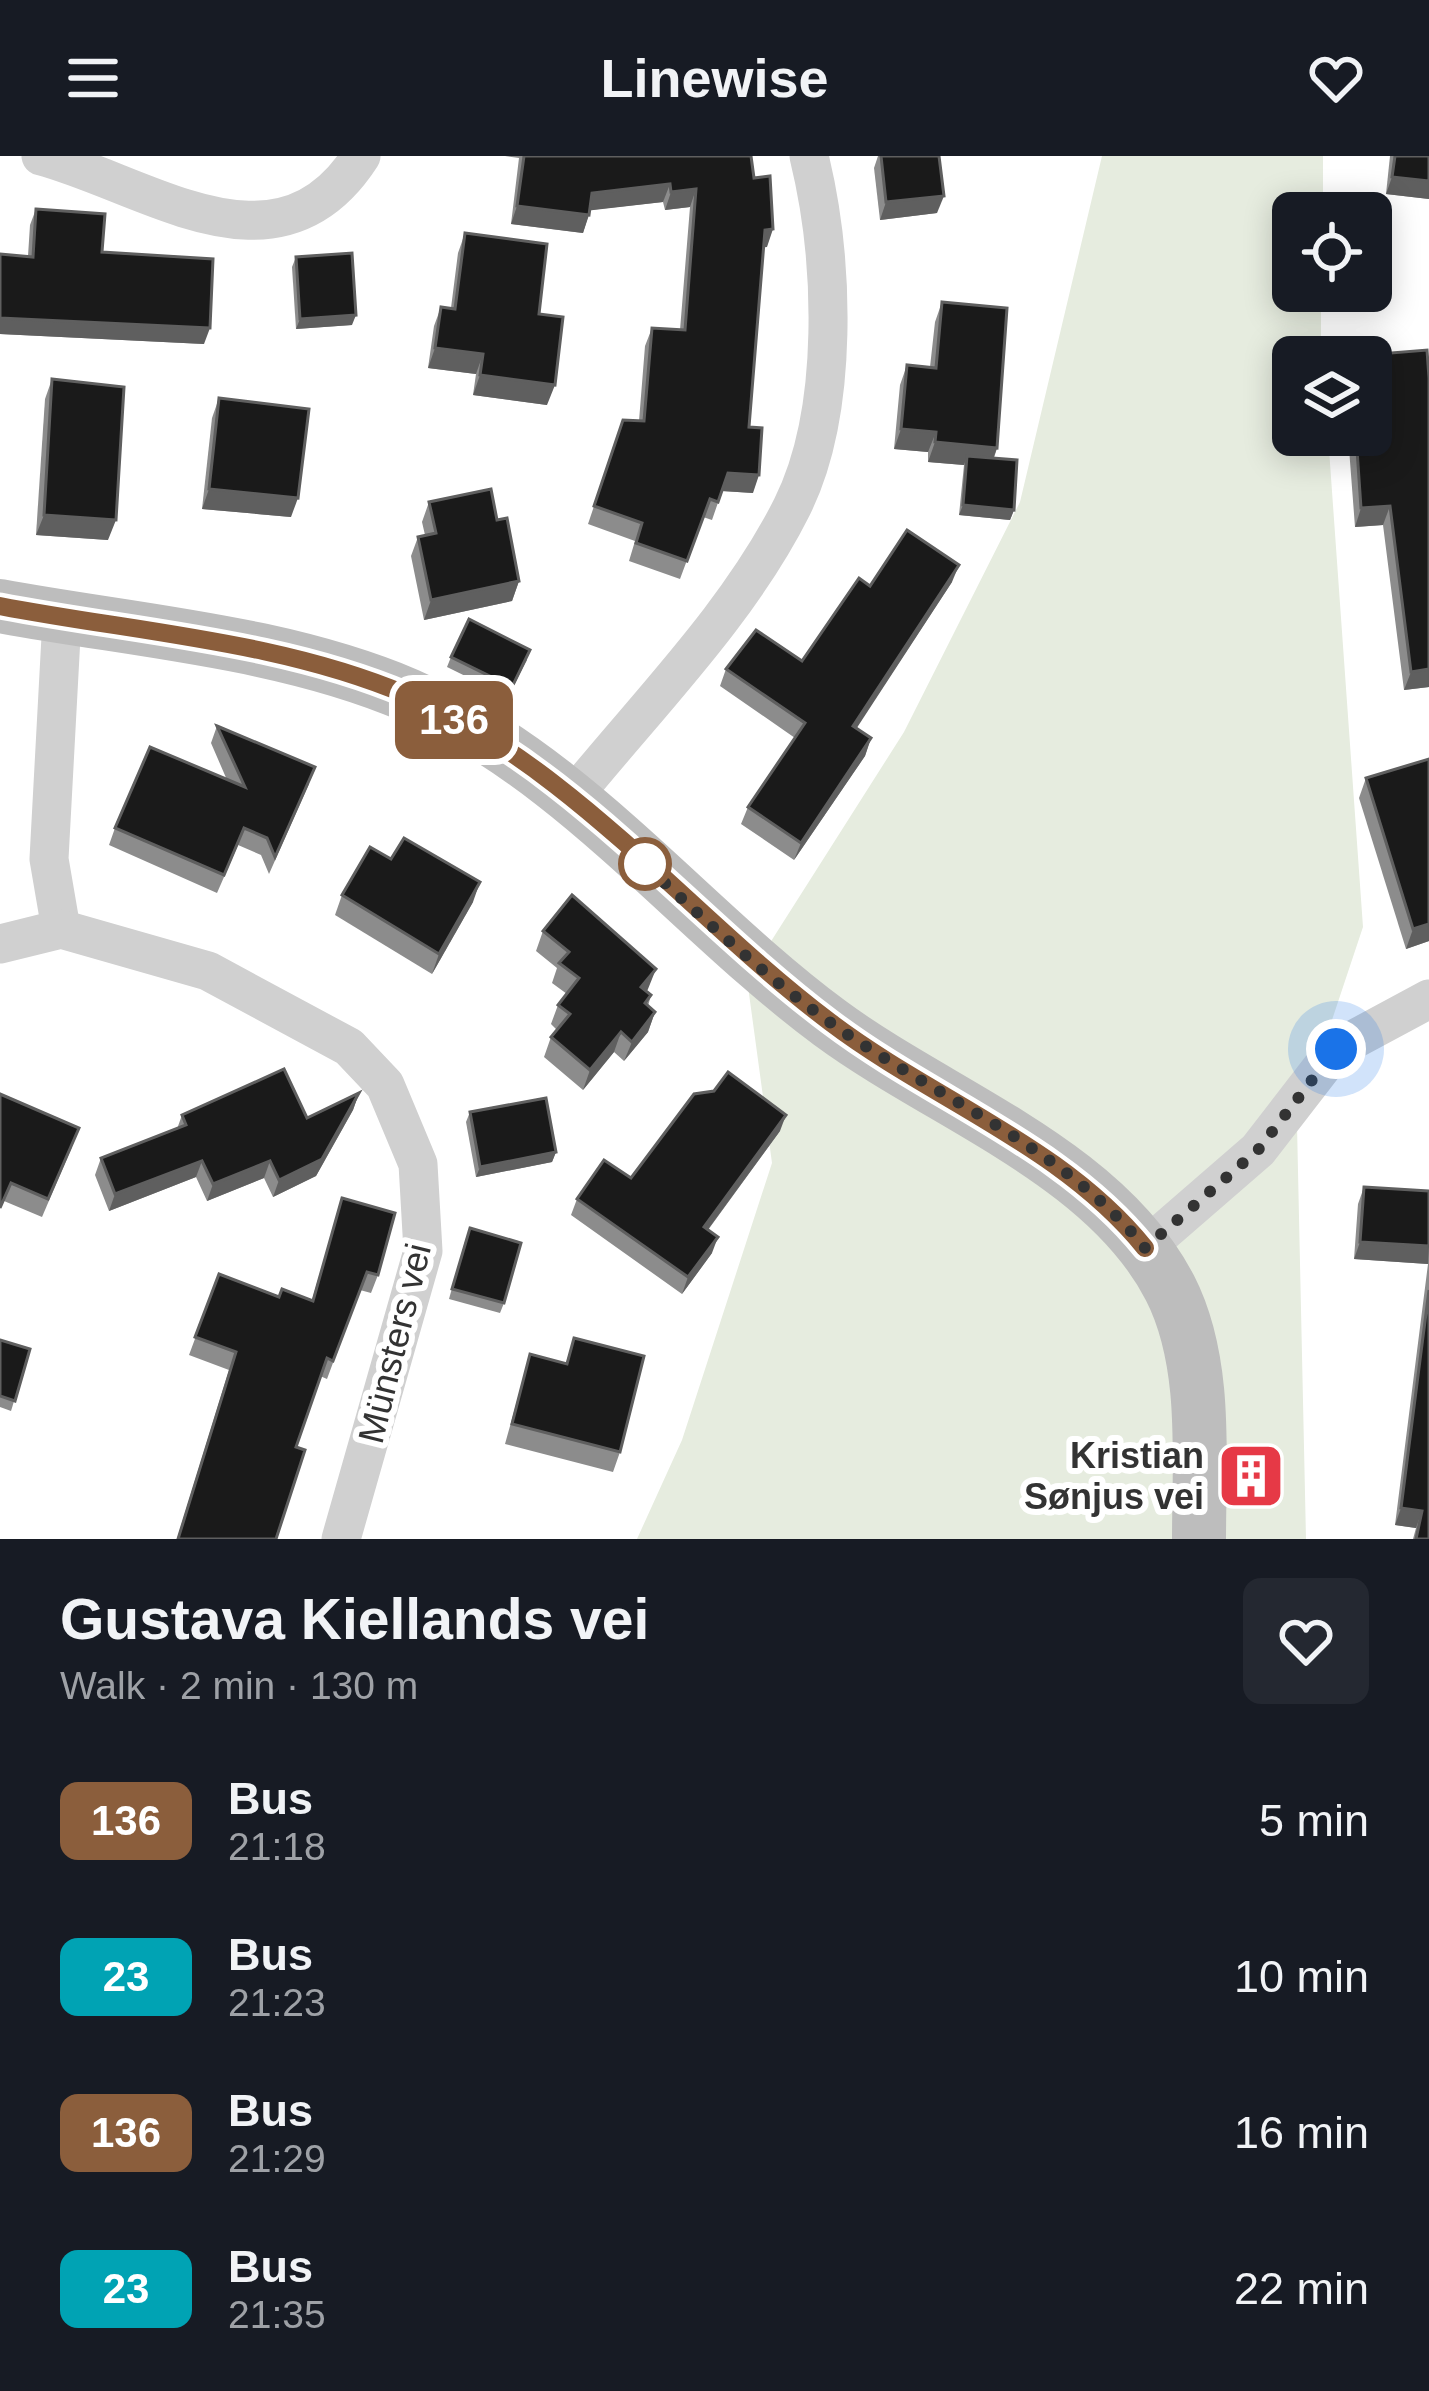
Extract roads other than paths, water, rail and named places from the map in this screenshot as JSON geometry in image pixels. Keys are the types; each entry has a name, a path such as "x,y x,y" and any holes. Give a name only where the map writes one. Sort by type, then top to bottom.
{"street":[{"path":"41,156 92,170 186,211 242,223 314,206 344,183 361,156"},
{"path":"572,799 713,627 793,506 819,416 827,343 825,254 809,156"},
{"path":"0,606 340,670 411,697 482,735 572,799 831,1024 1066,1170 1118,1214 1172,1291 1198,1402 1199,1539"},
{"path":"62,618 49,860 62,929"},
{"name":"Münsters vei","path":"0,944 62,929 208,970 349,1047 385,1084 418,1164 423,1251 341,1539"},
{"path":"1145,1248 1258,1150 1336,1049 1429,999"}],"place":[{"name":"Kristian Sønjus vei","path":"1251,1476"}]}
